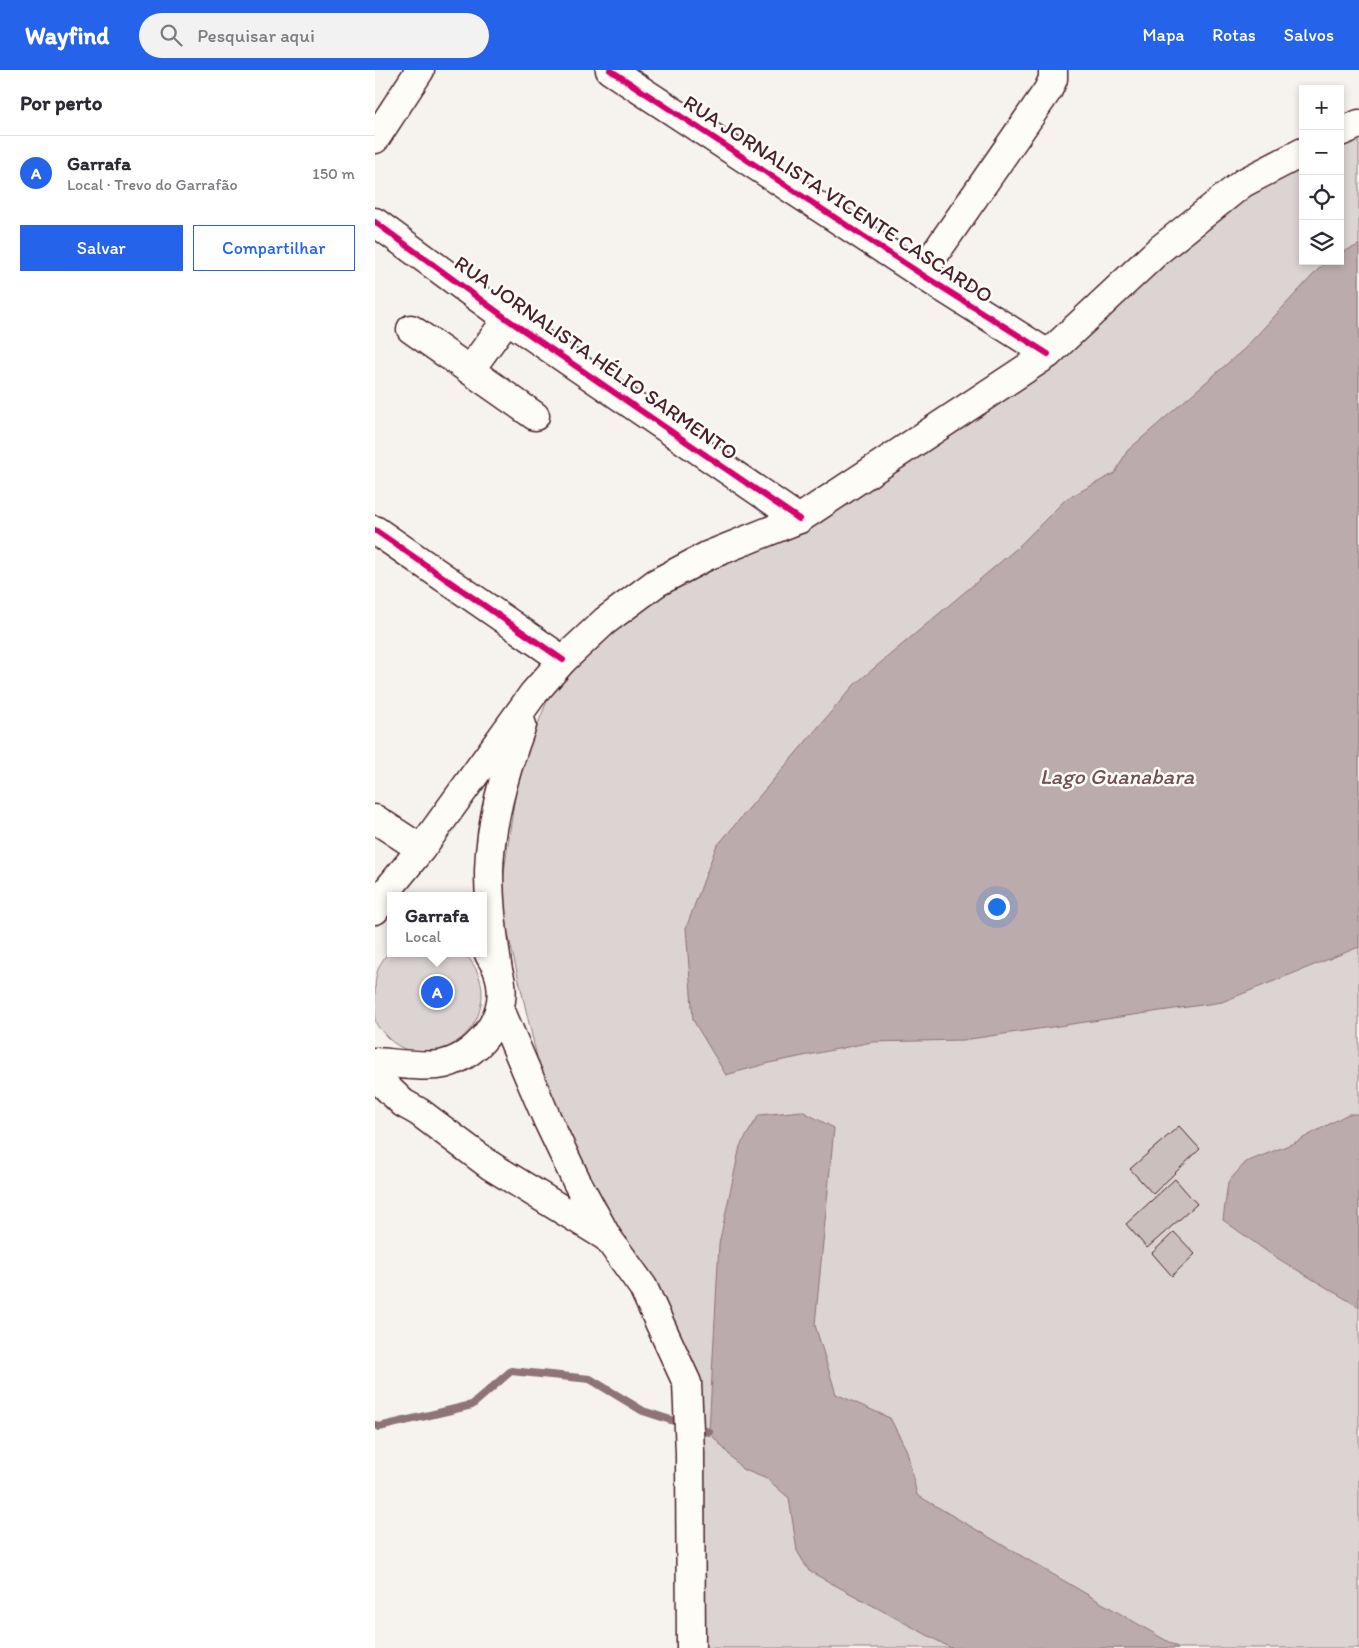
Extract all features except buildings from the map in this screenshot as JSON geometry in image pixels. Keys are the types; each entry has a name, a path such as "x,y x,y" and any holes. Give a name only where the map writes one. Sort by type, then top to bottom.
{"main road":[{"path":"375,139 420,70"},
{"name":"RUA JORNALISTA VICENTE CASCARDO","path":"611,70 921,274 1048,354"},
{"path":"921,274 1048,90 1053,79 1053,70"},
{"path":"1344,130 1359,124"},
{"path":"375,910 381,898 421,849 533,694 563,660 605,622 655,583 707,556 799,519 1048,354 1159,250 1243,183 1299,154"},
{"name":"RUA JORNALISTA HÉLIO SARMENTO","path":"375,222 507,318 799,519"},
{"path":"470,370 507,318"},
{"path":"411,329 535,416"},
{"path":"375,530 563,660"},
{"path":"375,1062 444,1064 469,1053 489,1034 500,1009 502,990 491,918 489,870 495,815 509,759 533,694"},
{"path":"375,819 421,849"},
{"path":"487,951 498,971"},
{"path":"500,1009 547,1119 577,1182 607,1237 643,1287 687,1383 690,1453 691,1648"},
{"path":"375,1073 379,1080 403,1103 419,1112 491,1166 607,1237"}],"shaded area":[{"path":"1359,124 1359,1648 691,1648 687,1383 542,1078 500,900 518,775 563,660 605,621 799,519 1299,155 1299,265 1344,265 1344,130"},
{"path":"387,955 387,957 468,957 475,967 482,988 479,1011 472,1026 461,1039 447,1047 432,1052 416,1052 400,1047 386,1036 375,1020 376,978"}],"water":[{"name":"Lago Guanabara","path":"1359,245 1359,947 1222,1002 963,1040 872,1042 769,1063 726,1075 693,1020 686,928 716,847 854,685 1016,549 1066,499 1115,473 1127,451 1244,349 1322,265 1344,265 1344,251"},
{"path":"802,1111 834,1128 815,1325 836,1394 890,1418 907,1451 917,1495 1179,1648 951,1648 809,1571 797,1551 789,1498 767,1479 742,1469 709,1432 719,1244 740,1146 759,1115"},
{"path":"1348,1114 1359,1114 1359,1307 1272,1255 1223,1220 1228,1182 1246,1162 1294,1143"}],"waterway":[{"path":"375,1425 379,1427 472,1405 511,1371 590,1379 643,1411 683,1424"},
{"path":"694,1427 709,1432"}],"cycle path":[{"path":"610,70 921,274 1048,354"},
{"path":"375,222 507,319 799,519"},
{"path":"375,530 563,660"}],"place":[{"name":"Garrafa","path":"437,992"}]}
